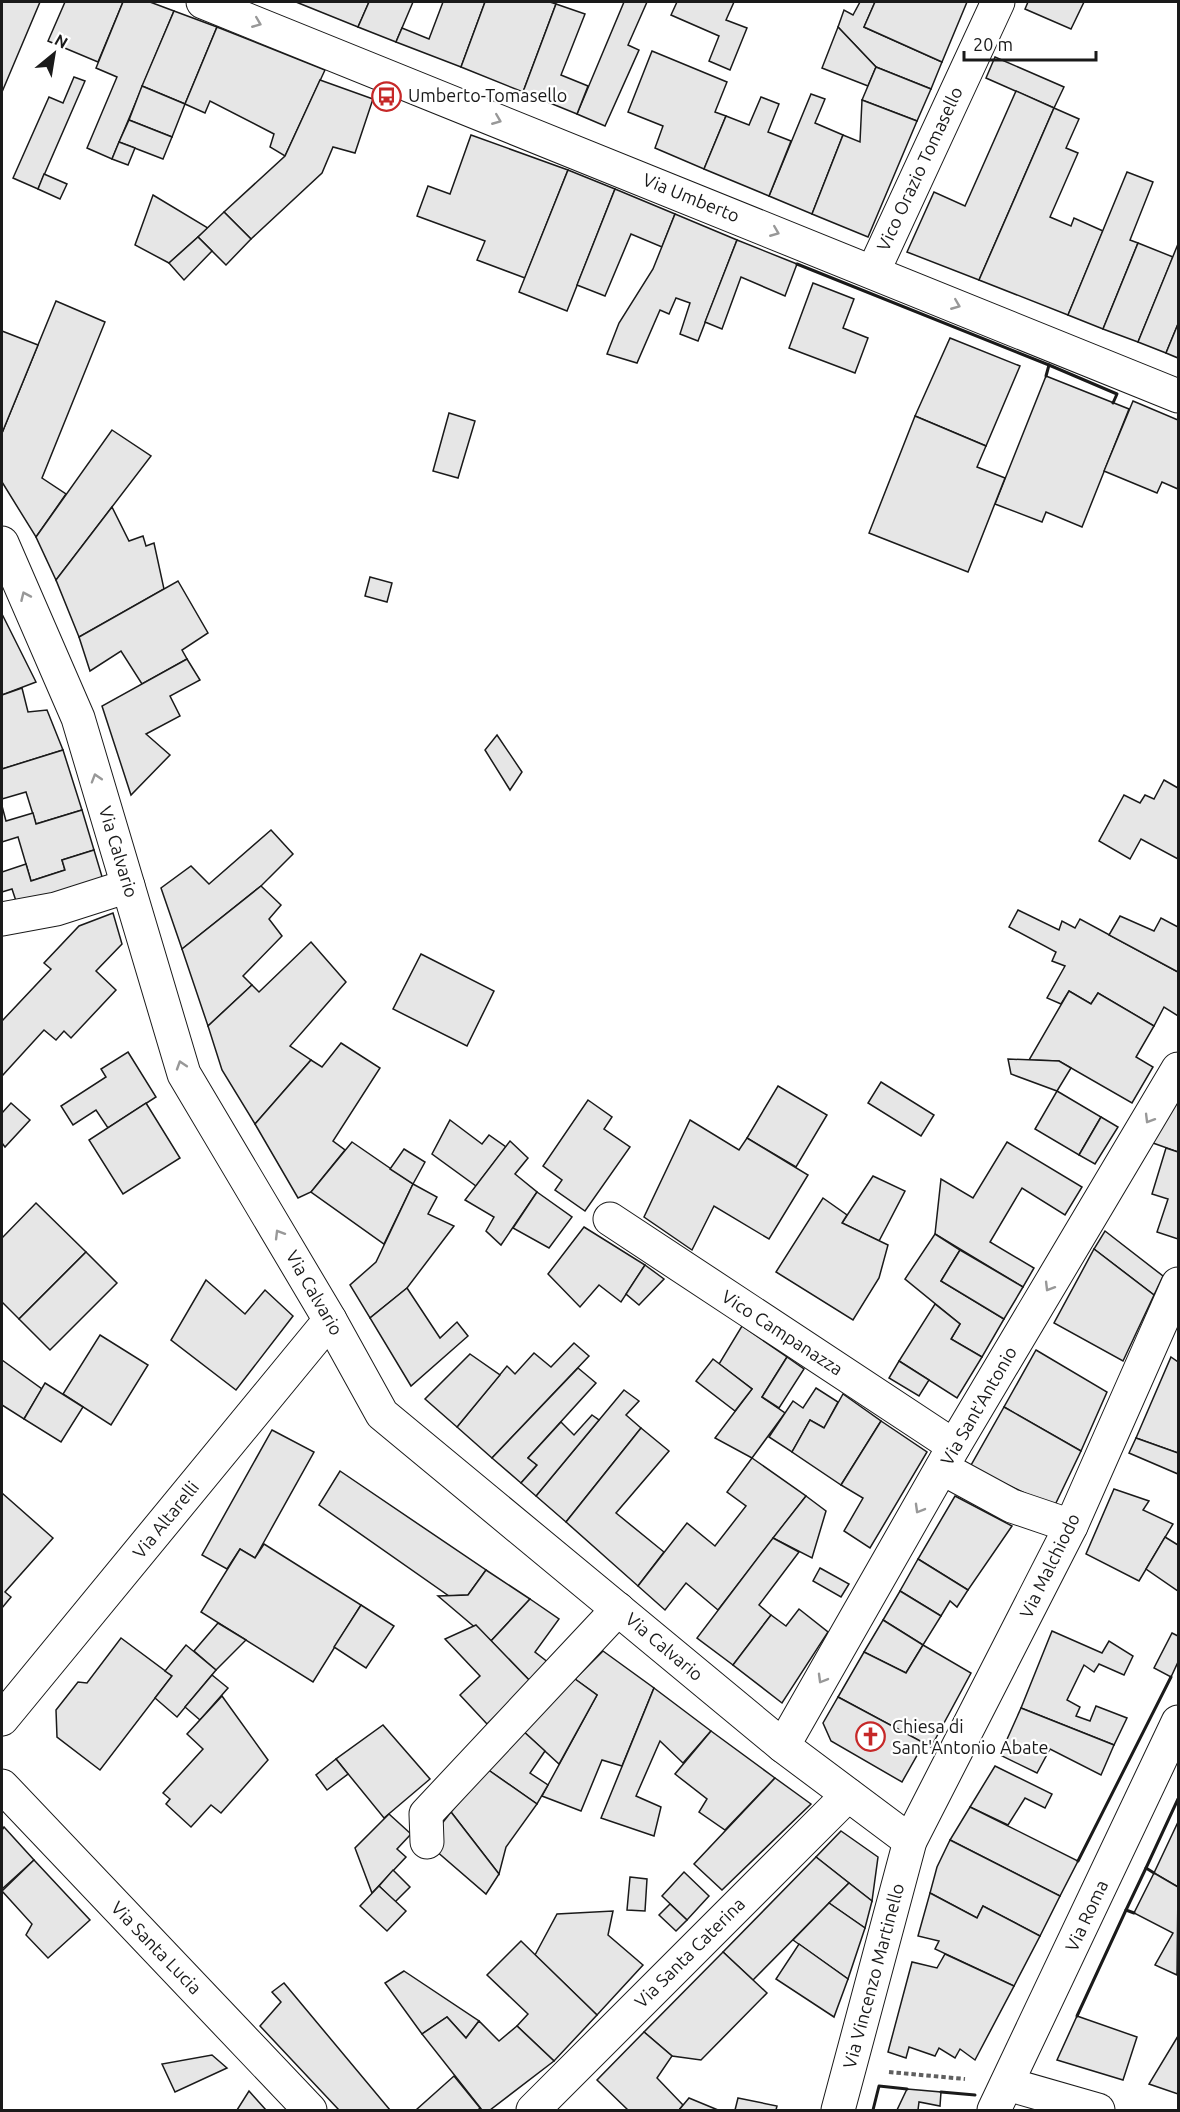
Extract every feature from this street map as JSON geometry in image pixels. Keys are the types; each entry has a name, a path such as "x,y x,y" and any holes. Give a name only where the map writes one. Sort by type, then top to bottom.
{"street":[{"name":"Via Umberto","path":"203,2 1179,396"},
{"name":"Vico Orazio Tomasello","path":"873,272 998,2"},
{"name":"Via Calvario","path":"2,543 78,718 184,1074 330,1320 382,1414 783,1746 910,1841"},
{"path":"2,919 56,909 128,886"},
{"name":"Via Sant'Antonio","path":"783,1746 948,1457 1179,1069"},
{"name":"Vico Campanazza","path":"610,1219 948,1457 1012,1506 1071,1526"},
{"name":"Via Malchiodo","path":"910,1841 1071,1526 1179,1284"},
{"name":"Via Altarelli","path":"2,1719 330,1320"},
{"path":"427,1842 426,1814 618,1609"},
{"name":"Via Roma","path":"1001,2097 1179,1722"},
{"name":"Via Santa Lucia","path":"2,1786 310,2110"},
{"name":"Via Santa Caterina","path":"533,2110 848,1795"},
{"name":"Via Vincenzo Martinello","path":"838,2110 910,1841"},
{"path":"1001,2097 1098,2110"}],"path":[{"path":"849,2068 1001,2097"}],"building":[{"path":"2,2 40,2 2,92"},
{"path":"65,2 123,2 98,62 48,41"},
{"path":"123,2 150,2 174,11 112,159 87,148 117,77 96,68"},
{"path":"296,2 369,2 358,27"},
{"path":"369,2 413,2 396,42 358,27"},
{"path":"443,2 485,2 461,67 396,42 402,28 429,39"},
{"path":"485,2 550,2 556,4 523,92 461,67"},
{"path":"624,2 647,2 628,45 639,50 605,126 577,114"},
{"path":"677,2 734,2 726,20 747,28 730,70 709,61 719,36 671,15"},
{"path":"860,2 875,2 864,27 942,62 931,89 876,67 838,27 844,10 853,15"},
{"path":"875,2 967,2 942,62 864,27"},
{"path":"1028,2 1084,2 1071,29 1025,9"},
{"path":"556,4 585,14 561,75 588,86 577,114 523,92"},
{"path":"174,11 217,27 185,104 142,86"},
{"path":"217,27 325,70 285,156 270,147 274,134 210,101 205,113 185,104"},
{"path":"838,27 876,67 868,86 822,68"},
{"path":"652,51 727,82 715,112 726,116 704,169 655,148 663,126 628,112"},
{"path":"995,57 1064,87 1054,108 986,78"},
{"path":"876,67 931,89 917,121 862,100"},
{"path":"74,77 85,81 38,189 13,178 49,97 63,103"},
{"path":"320,80 373,99 355,153 333,147 322,173 251,239 224,212 285,156"},
{"path":"142,86 185,104 172,137 129,120"},
{"path":"1016,91 1054,108 979,280 907,252 934,192 965,206"},
{"path":"811,94 825,99 815,123 843,135 812,214 769,196"},
{"path":"761,97 779,104 768,132 791,141 769,196 704,169 726,116 749,125"},
{"path":"862,100 917,121 868,237 812,214 843,135 860,142"},
{"path":"1054,108 1079,119 1066,148 1078,153 1050,217 1071,226 1074,218 1103,231 1068,315 979,280"},
{"path":"129,120 172,137 163,159 119,142"},
{"path":"471,135 568,170 525,278 477,260 485,241 417,216 428,186 450,194"},
{"path":"119,142 135,148 128,165 112,159"},
{"path":"568,170 615,189 567,311 519,292"},
{"path":"1127,172 1153,182 1130,240 1138,243 1103,329 1068,315"},
{"path":"44,174 67,184 60,199 38,189"},
{"path":"615,189 675,214 662,247 631,234 605,296 577,285"},
{"path":"153,195 208,228 169,263 135,245"},
{"path":"224,212 251,239 226,265 198,237"},
{"path":"675,214 737,240 698,341 680,334 690,303 676,298 669,314 660,310 637,363 607,354 619,323 653,269"},
{"path":"198,237 212,251 184,280 169,263"},
{"path":"737,240 797,264 785,296 741,277 722,329 705,322"},
{"path":"1138,243 1173,257 1138,342 1103,329"},
{"path":"1178,244 1178,324 1166,353 1138,342"},
{"path":"813,283 854,299 843,328 868,338 855,373 789,348"},
{"path":"56,301 105,322 42,478 66,494 36,537 2,482 2,433"},
{"path":"1178,324 1178,358 1166,353"},
{"path":"2,331 38,345 2,433"},
{"path":"950,338 1020,366 986,446 915,416"},
{"path":"1046,376 1129,409 1082,527 1046,512 1042,522 995,504"},
{"path":"1133,401 1178,420 1178,489 1162,482 1157,493 1104,471"},
{"path":"449,413 475,421 458,478 433,471"},
{"path":"915,416 986,446 977,467 1005,478 968,572 869,533"},
{"path":"112,430 151,456 56,580 36,537"},
{"path":"112,507 129,541 143,536 146,546 154,543 164,589 79,637 56,580"},
{"path":"370,577 392,583 387,602 365,596"},
{"path":"178,581 208,633 182,650 187,659 142,684 121,651 90,671 79,637"},
{"path":"2,617 36,682 2,695"},
{"path":"187,659 200,680 170,696 180,716 146,734 170,755 131,795 102,706"},
{"path":"22,688 28,712 47,710 63,750 2,769 2,695"},
{"path":"497,735 522,772 510,790 485,750"},
{"path":"63,750 82,810 36,824 26,792 2,799 2,769"},
{"path":"1164,780 1178,788 1178,859 1141,839 1130,859 1099,841 1124,795 1140,803 1145,795 1154,799"},
{"path":"2,806 6,821 33,813 36,824 82,810 94,850 62,860 65,870 31,881 18,837 2,842"},
{"path":"271,830 293,854 261,886 182,949 161,888 191,866 209,884"},
{"path":"94,850 103,880 18,907 12,889 2,892 2,872 26,864 31,881 65,870 62,860"},
{"path":"261,886 281,905 269,919 282,936 243,976 252,985 208,1026 182,949"},
{"path":"1018,910 1059,930 1062,921 1075,928 1080,919 1178,972 1178,1016 1164,1007 1154,1026 1098,993 1091,1004 1069,991 1061,1004 1047,998 1065,966 1052,961 1056,952 1009,927"},
{"path":"113,913 122,944 96,971 116,990 71,1038 64,1031 56,1040 44,1030 2,1076 2,1021 51,969 44,963 79,926"},
{"path":"1120,916 1154,931 1161,918 1178,927 1178,972 1109,935"},
{"path":"311,942 346,982 290,1046 311,1060 255,1124 222,1070 208,1026 252,985 259,992"},
{"path":"421,954 494,991 467,1046 393,1009"},
{"path":"1069,991 1091,1004 1098,993 1154,1026 1136,1057 1153,1067 1132,1103 1059,1061 1029,1060"},
{"path":"341,1043 380,1068 333,1141 345,1150 311,1192 298,1198 255,1124 311,1060 322,1067"},
{"path":"128,1052 156,1097 108,1128 96,1110 73,1125 61,1106 106,1077 101,1069"},
{"path":"1008,1059 1059,1061 1071,1068 1057,1091 1011,1074"},
{"path":"881,1082 934,1115 921,1136 868,1103"},
{"path":"778,1086 827,1115 796,1167 747,1138"},
{"path":"1057,1091 1101,1117 1079,1155 1035,1129"},
{"path":"1178,1096 1178,1152 1153,1143"},
{"path":"588,1100 612,1117 604,1129 630,1147 585,1211 555,1190 562,1180 543,1166"},
{"path":"11,1103 30,1120 5,1147 2,1143 2,1113"},
{"path":"146,1103 180,1158 123,1194 89,1140"},
{"path":"1101,1117 1118,1127 1095,1164 1079,1155"},
{"path":"450,1120 482,1144 489,1135 506,1147 476,1186 432,1154"},
{"path":"690,1120 739,1150 747,1138 808,1175 769,1239 714,1206 692,1250 644,1217"},
{"path":"510,1141 528,1158 515,1174 537,1192 501,1245 486,1231 494,1217 465,1200"},
{"path":"352,1142 413,1184 384,1244 311,1192"},
{"path":"1007,1142 1082,1187 1065,1215 1022,1188 990,1242 1034,1268 1023,1287 935,1234 941,1179 973,1198"},
{"path":"1166,1148 1178,1152 1178,1239 1157,1232 1168,1199 1152,1194"},
{"path":"404,1149 425,1162 413,1184 390,1169"},
{"path":"873,1176 905,1191 879,1241 842,1223"},
{"path":"413,1184 437,1197 428,1214 454,1226 407,1288 370,1318 350,1285 376,1262"},
{"path":"537,1192 572,1217 549,1248 513,1228"},
{"path":"823,1198 847,1215 842,1223 888,1245 879,1278 853,1320 776,1272"},
{"path":"36,1203 86,1252 19,1319 2,1302 2,1238"},
{"path":"584,1227 645,1265 621,1302 599,1285 580,1307 548,1274"},
{"path":"1105,1231 1163,1276 1154,1295 1094,1249"},
{"path":"935,1234 960,1250 941,1281 1004,1319 982,1357 951,1339 960,1324 905,1279"},
{"path":"1094,1249 1154,1295 1123,1361 1054,1323"},
{"path":"960,1250 1023,1287 1004,1319 941,1281"},
{"path":"86,1252 117,1283 50,1350 19,1319"},
{"path":"645,1265 664,1279 639,1305 626,1294"},
{"path":"206,1280 245,1314 265,1290 293,1316 236,1390 171,1340"},
{"path":"407,1288 440,1338 457,1322 468,1336 411,1386 370,1318"},
{"path":"935,1304 960,1324 951,1339 982,1357 957,1398 899,1361"},
{"path":"742,1326 787,1357 762,1397 785,1413 752,1458 715,1438 752,1389 719,1364"},
{"path":"100,1335 148,1365 111,1425 63,1394"},
{"path":"574,1343 589,1356 492,1458 457,1427 507,1366 515,1374 534,1353 551,1367"},
{"path":"1036,1350 1107,1392 1081,1451 1004,1407"},
{"path":"470,1354 500,1375 457,1427 425,1399"},
{"path":"787,1357 804,1369 779,1408 762,1397"},
{"path":"1171,1357 1178,1362 1178,1453 1136,1438"},
{"path":"713,1359 752,1389 735,1411 696,1381"},
{"path":"2,1360 42,1389 24,1419 2,1405"},
{"path":"899,1361 929,1380 919,1396 889,1378"},
{"path":"578,1368 596,1383 528,1458 537,1465 521,1483 492,1458"},
{"path":"45,1383 83,1407 61,1442 24,1419"},
{"path":"816,1388 838,1402 824,1428 810,1420 792,1452 769,1437 793,1401 803,1408"},
{"path":"624,1390 639,1401 626,1415 641,1428 566,1522 536,1496"},
{"path":"843,1394 881,1421 841,1485 792,1452 810,1420 824,1428"},
{"path":"1004,1407 1081,1451 1054,1507 970,1467"},
{"path":"592,1415 599,1420 536,1496 521,1483 537,1465 528,1458 561,1422 574,1435"},
{"path":"881,1421 927,1452 870,1548 844,1531 863,1498 841,1485"},
{"path":"641,1428 669,1451 616,1513 664,1552 638,1586 566,1522"},
{"path":"272,1430 314,1452 255,1558 240,1549 227,1569 202,1555"},
{"path":"1136,1438 1178,1453 1178,1474 1129,1453"},
{"path":"752,1458 806,1496 718,1610 686,1583 665,1610 638,1586 687,1523 715,1546 746,1506 727,1492"},
{"path":"340,1471 486,1570 468,1595 449,1596 319,1505"},
{"path":"1114,1489 1149,1501 1143,1510 1173,1524 1139,1581 1086,1554"},
{"path":"2,1493 53,1538 5,1592 11,1597 2,1608"},
{"path":"806,1496 826,1511 812,1558 773,1538"},
{"path":"955,1496 1012,1526 968,1590 918,1559"},
{"path":"1165,1537 1178,1545 1178,1591 1146,1569"},
{"path":"773,1538 799,1552 759,1605 771,1615 733,1665 697,1638"},
{"path":"264,1544 361,1605 313,1682 201,1612 240,1549 255,1558"},
{"path":"918,1559 968,1590 957,1607 950,1601 941,1616 900,1591"},
{"path":"820,1568 849,1584 841,1597 813,1581"},
{"path":"486,1570 530,1599 491,1641 438,1596 468,1595"},
{"path":"900,1591 941,1616 923,1645 883,1620"},
{"path":"530,1599 559,1619 535,1652 549,1663 531,1682 491,1641"},
{"path":"361,1605 394,1626 366,1668 334,1647"},
{"path":"799,1609 828,1632 782,1703 733,1665 771,1615 786,1626"},
{"path":"883,1620 923,1645 906,1673 864,1652"},
{"path":"218,1623 246,1640 216,1670 194,1651"},
{"path":"476,1625 531,1682 487,1724 460,1695 480,1676 445,1639"},
{"path":"1052,1631 1102,1653 1109,1641 1133,1656 1124,1675 1099,1664 1094,1672 1084,1665 1067,1700 1080,1707 1076,1716 1090,1721 1096,1706 1127,1718 1114,1745 1021,1708"},
{"path":"1172,1633 1178,1636 1178,1662 1171,1677 1154,1668"},
{"path":"121,1638 172,1676 100,1770 57,1737 56,1710 78,1682 87,1683"},
{"path":"186,1645 216,1670 177,1717 155,1698 172,1676 165,1671"},
{"path":"923,1645 971,1673 931,1747 838,1697 864,1652 906,1673"},
{"path":"603,1651 654,1688 622,1766 602,1760 581,1811 542,1796 597,1695 575,1679"},
{"path":"212,1675 228,1688 200,1720 185,1707"},
{"path":"575,1679 597,1695 559,1764 522,1730"},
{"path":"654,1688 711,1731 683,1763 660,1741 636,1796 661,1807 654,1836 601,1818"},
{"path":"222,1696 268,1760 221,1813 211,1805 191,1827 166,1804 170,1799 163,1793 203,1749 187,1734"},
{"name":"Chiesa di Sant'Antonio Abate","path":"838,1697 924,1743 902,1782 831,1741 823,1723"},
{"path":"1021,1708 1114,1745 1101,1775 1050,1749 1037,1773 1000,1755"},
{"path":"383,1725 430,1779 384,1818 336,1759"},
{"path":"522,1730 545,1751 530,1773 548,1785 537,1804 487,1769"},
{"path":"711,1731 775,1778 725,1830 699,1812 707,1799 675,1774"},
{"path":"336,1759 348,1774 327,1790 316,1775"},
{"path":"995,1766 1052,1794 1045,1808 1025,1798 1008,1825 970,1807"},
{"path":"487,1769 537,1804 506,1847 499,1874 451,1812"},
{"path":"775,1778 811,1804 722,1890 694,1864"},
{"path":"970,1807 1078,1861 1060,1896 950,1840"},
{"path":"451,1812 499,1874 486,1894 435,1850 440,1826"},
{"path":"389,1814 411,1834 397,1849 406,1857 372,1893 355,1848"},
{"path":"1178,1822 1178,1887 1154,1873"},
{"path":"4,1827 34,1860 2,1889 2,1830"},
{"path":"841,1831 878,1857 872,1901 816,1857"},
{"path":"950,1840 1060,1896 1040,1936 983,1906 977,1918 930,1893 937,1867"},
{"path":"816,1857 849,1883 753,1980 723,1952"},
{"path":"34,1860 90,1920 48,1958 26,1935 32,1924 2,1891"},
{"path":"393,1870 410,1887 395,1902 379,1886"},
{"path":"684,1872 709,1896 687,1920 662,1896"},
{"path":"1154,1873 1178,1887 1177,1975 1155,1965 1173,1933 1134,1913"},
{"path":"630,1877 647,1879 645,1911 627,1910"},
{"path":"849,1883 872,1901 865,1928 829,1903"},
{"path":"379,1886 406,1911 387,1931 360,1906"},
{"path":"930,1893 977,1918 983,1906 1040,1936 1014,1986 935,1949 939,1941 918,1936"},
{"path":"829,1903 865,1928 848,1979 793,1940"},
{"path":"670,1904 687,1920 676,1931 659,1915"},
{"path":"613,1911 608,1935 643,1965 597,2015 535,1955 557,1914"},
{"path":"521,1941 597,2015 554,2061 517,2026 528,2014 487,1975"},
{"path":"799,1944 848,1979 834,2017 776,1979"},
{"path":"723,1952 767,1993 701,2060 672,2056 644,2032"},
{"path":"945,1954 1014,1986 975,2060 960,2049 955,2058 939,2048 935,2056 909,2047 906,2058 888,2052 912,1962 937,1968"},
{"path":"404,1971 479,2021 466,2038 447,2017 422,2034 385,1983"},
{"path":"284,1983 390,2110 339,2110 260,2026 281,2002 272,1992"},
{"path":"1077,2016 1137,2037 1123,2080 1057,2060"},
{"path":"447,2017 466,2038 479,2021 499,2041 517,2026 554,2061 490,2110 482,2110 422,2034"},
{"path":"644,2032 672,2056 657,2078 683,2105 679,2110 628,2110 597,2080"},
{"path":"1178,2036 1178,2094 1149,2084"},
{"path":"212,2055 227,2068 175,2092 162,2064"},
{"path":"454,2076 480,2108 478,2110 416,2110"},
{"path":"907,2089 941,2092 940,2106 919,2102 918,2110 897,2110"},
{"path":"249,2091 266,2110 237,2110"},
{"path":"689,2098 718,2110 679,2110"},
{"path":"738,2098 777,2106 776,2110 735,2110"}],"wall":[{"path":"797,264 1049,365"},
{"path":"1046,376 1049,365 1117,394 1113,403"},
{"path":"1078,1861 1171,1677"},
{"path":"1154,1873 1146,1868 1178,1799"},
{"path":"1134,1913 1126,1910 1146,1868"},
{"path":"1077,2016 1126,1910"},
{"path":"873,2110 879,2086 907,2089"},
{"path":"941,2092 975,2095"}],"place":[{"name":"Umberto-Tomasello","path":"387,96"},
{"name":"Chiesa di Sant'Antonio Abate","path":"871,1737"}]}
